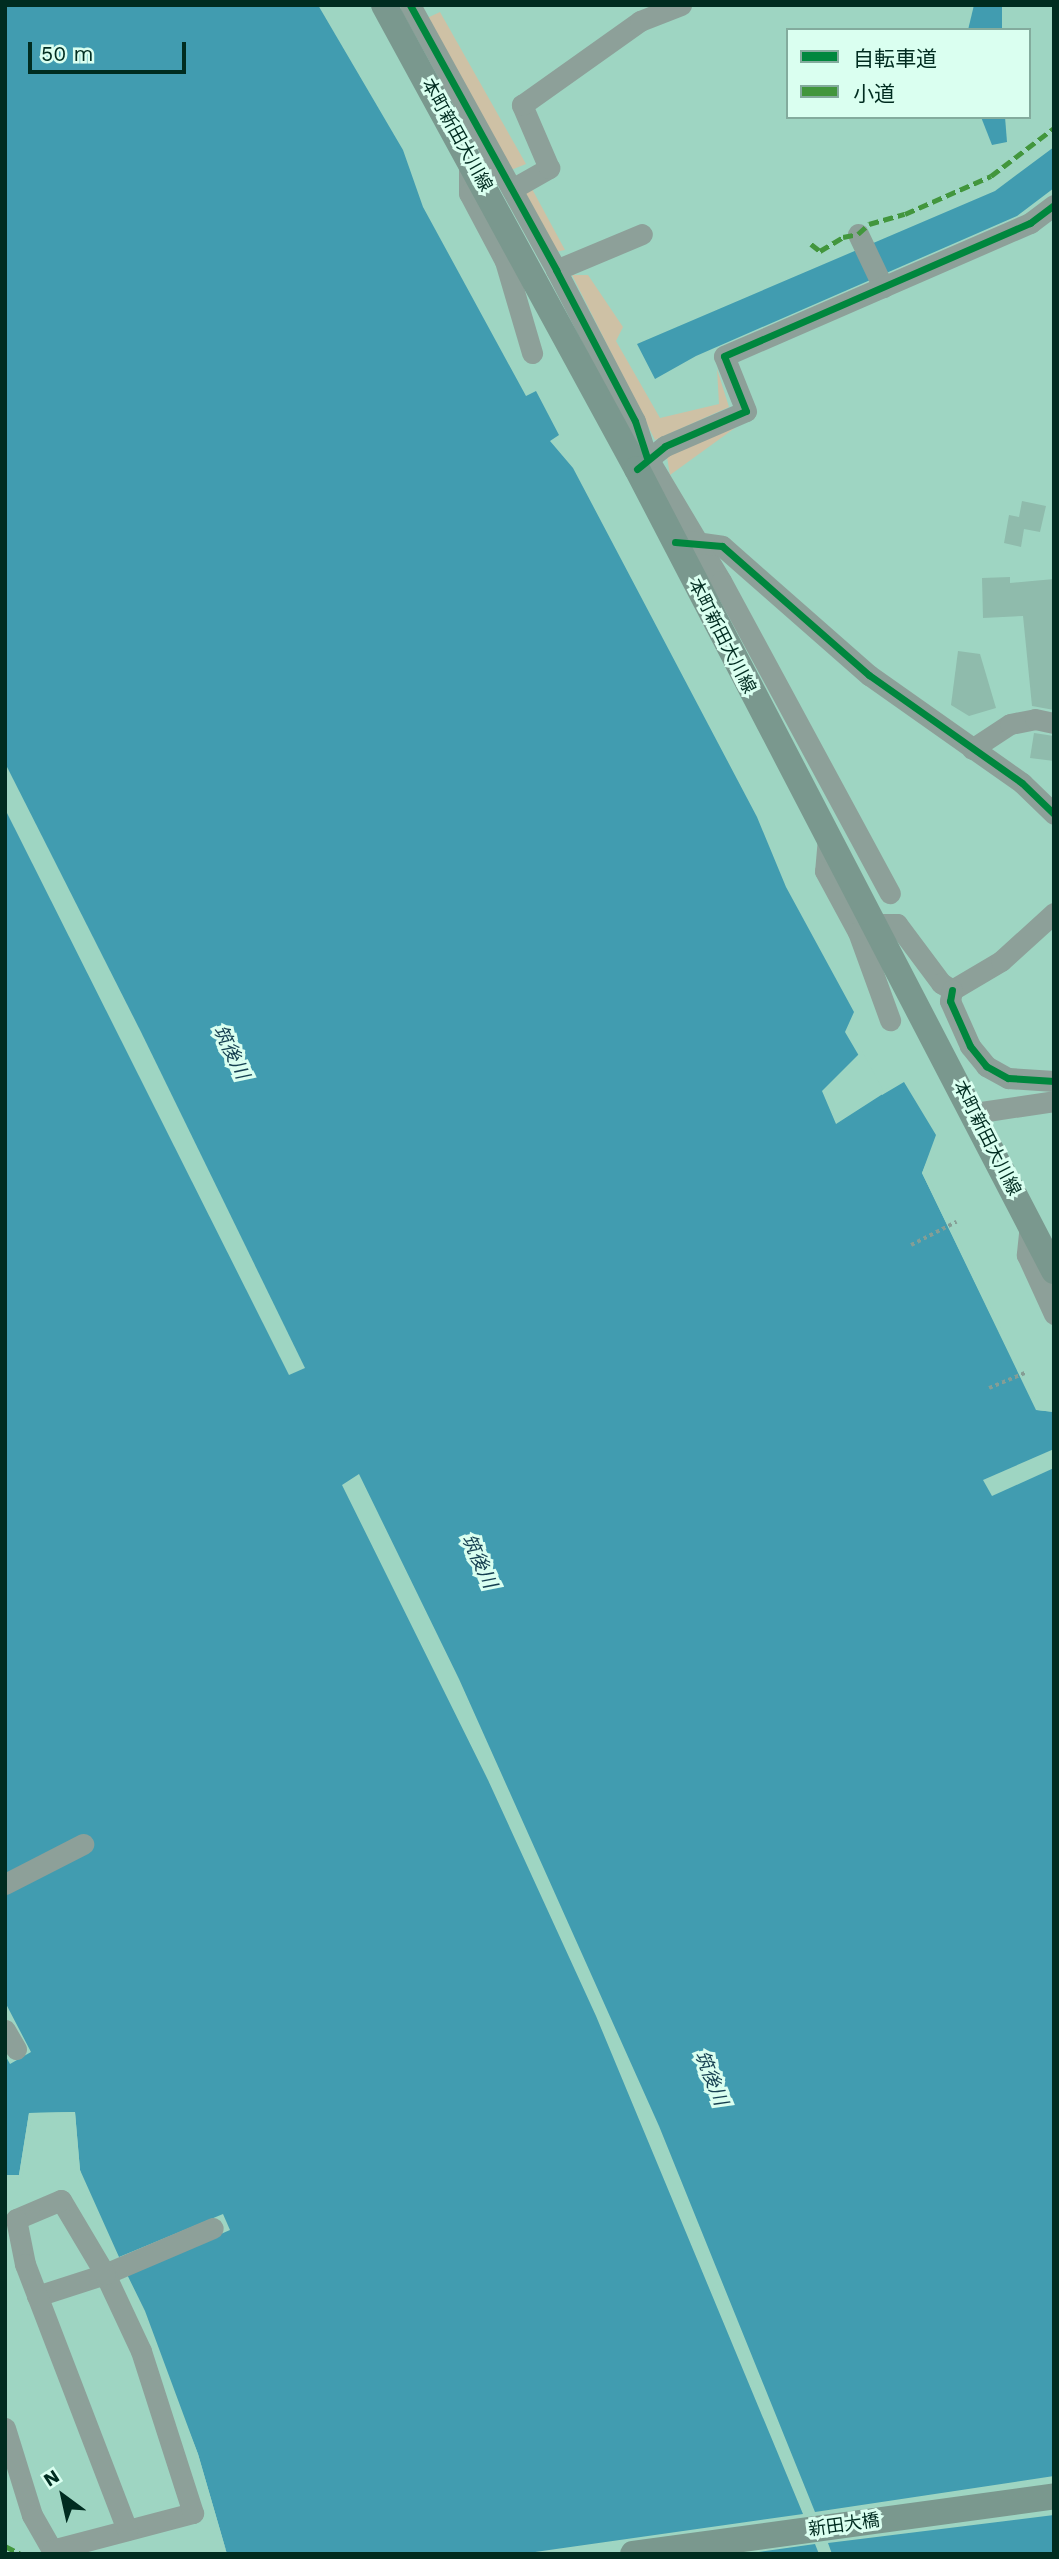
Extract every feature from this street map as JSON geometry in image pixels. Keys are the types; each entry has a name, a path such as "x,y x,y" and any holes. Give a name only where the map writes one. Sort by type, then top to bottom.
{"main road":[{"name":"本町新田大川線","path":"384,5 427,58 469,157 685,542 828,838 876,924 1054,1271"},
{"name":"新田大橋","path":"633,2554 1054,2496"}],"street":[{"path":"410,5 427,58 512,189 635,421 642,463 746,411 724,356 1030,223 1054,205"},
{"path":"512,189 549,168 522,105 640,21 681,5"},
{"path":"469,157 469,193 505,261 532,353"},
{"path":"556,270 642,234"},
{"path":"858,234 883,287"},
{"path":"685,542 722,546 869,675 1022,783 1054,814"},
{"path":"685,542 890,893"},
{"path":"972,749 1010,724 1035,719 1054,723"},
{"path":"828,838 825,871 858,932 890,1020"},
{"path":"1054,913 1001,961 952,990 950,1001 970,1046 986,1066 1008,1078 1054,1080"},
{"path":"876,924 897,924 941,983 952,990"},
{"path":"974,1113 1054,1101"},
{"path":"1030,1224 1027,1255 1054,1314"},
{"path":"5,1884 83,1844"},
{"path":"5,2030 16,2049"},
{"path":"5,2428 32,2515 52,2550 193,2513 141,2351 105,2274 61,2200 16,2219 25,2264 127,2530"},
{"path":"37,2295 105,2274 213,2228"},
{"path":"5,2247 25,2264"}],"path":[{"path":"911,1245 956,1222"},
{"path":"989,1388 1027,1371"}],"shaded area":[{"path":"440,12 526,164 511,170 425,19"},
{"path":"531,187 565,250 555,252 523,196"},
{"path":"572,275 588,275 623,327 616,341 660,418 719,404 717,369 729,407 655,440"},
{"path":"750,417 670,475 667,457"}],"water":[{"name":"筑後川","path":"5,5 318,5 403,150 423,207 526,396 536,391 559,435 550,441 573,468 757,817 786,887 854,1012 845,1032 882,1095 904,1082 936,1135 922,1173 1036,1410 1054,1412 1054,2554 227,2554 198,2454 145,2311 87,2193 80,2170 75,2112 29,2113 19,2175 5,2175 5,2055 10,2064 31,2052 5,2002"},
{"path":"974,5 1002,5 1002,28 968,28"},
{"path":"982,119 1005,119 1007,142 992,145"},
{"path":"1054,147 1054,188 1017,216 696,356 655,379 637,344 995,191"}],"pier":[{"path":"5,763 141,1032 305,1368 289,1375 5,809"},
{"path":"862,1051 883,1090 906,1079 836,1124 822,1091"},
{"path":"939,1133 926,1173 1039,1407 1054,1408 1054,1412 1037,1410 922,1173"},
{"path":"1054,1449 1054,1468 992,1496 983,1480"},
{"path":"359,1474 459,1679 659,2126 815,2512 1054,2476 1054,2515 828,2543 832,2554 819,2554 815,2544 745,2554 521,2554 803,2514 596,2016 488,1780 342,1485"},
{"path":"75,2112 80,2170 119,2257 223,2214 230,2230 127,2275 198,2454 227,2554 142,2313 84,2194 76,2171 72,2116 32,2117 22,2177 5,2178 19,2175 29,2113"}],"building":[{"path":"1022,501 1046,506 1040,532 1024,529 1021,547 1004,543 1009,515 1019,517"},
{"path":"1010,577 1010,583 1054,579 1054,710 1032,706 1023,616 983,618 982,578"},
{"path":"958,651 980,654 996,708 969,716 951,705"},
{"path":"1034,733 1054,736 1054,761 1030,758"}],"marked path":[{"path":"811,244 820,251 843,237 858,234 869,224 905,214 991,176 1054,128"},
{"path":"5,2546 21,2554"}],"cycle path":[{"path":"410,5 556,270 635,421 647,457"},
{"path":"637,469 665,446 746,411 724,356 1030,223 1054,205"},
{"path":"675,542 722,546 869,675 1022,783 1054,814"},
{"path":"952,990 950,1001 970,1046 986,1066 1008,1078 1054,1081"}]}
